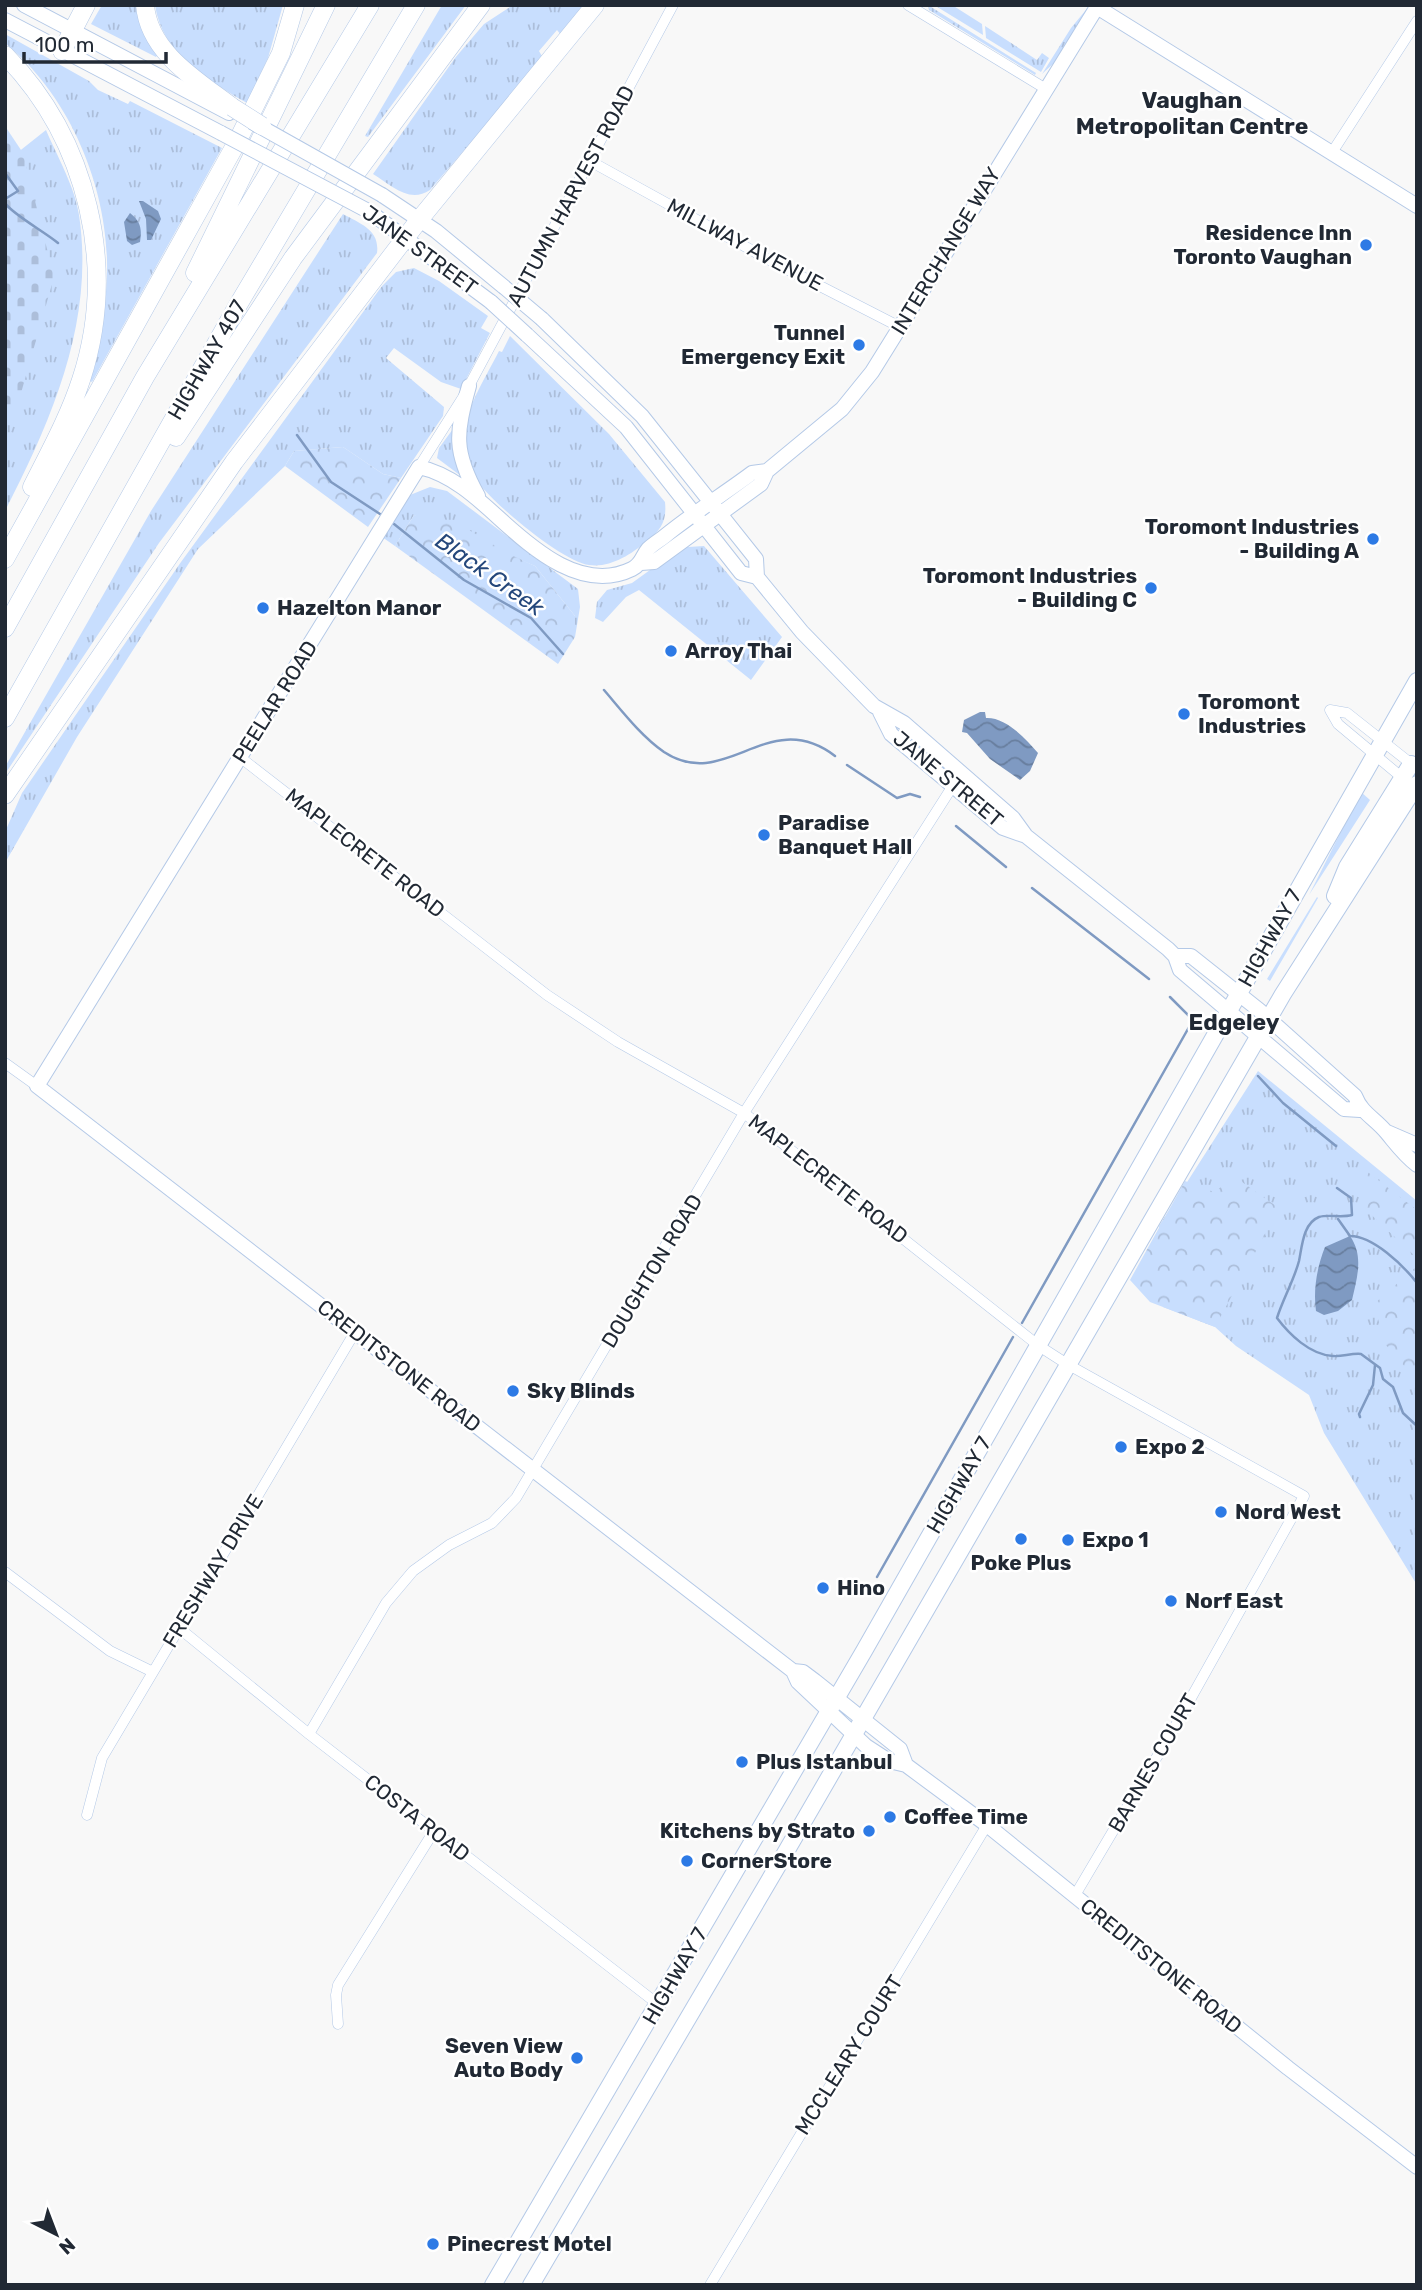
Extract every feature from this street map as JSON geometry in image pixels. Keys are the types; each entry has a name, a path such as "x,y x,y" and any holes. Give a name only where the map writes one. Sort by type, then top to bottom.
{"highway":[{"path":"62,51 86,5"},
{"path":"145,5 152,31 183,70 230,110 262,126"},
{"path":"5,559 237,142 281,53 295,5"},
{"path":"145,377 326,5"},
{"name":"HIGHWAY 407","path":"5,628 145,377 370,5"},
{"name":"HIGHWAY 407","path":"5,718 238,304 416,5"},
{"path":"87,572 293,258 481,5"},
{"path":"5,795 234,462 405,237 595,5"},
{"path":"5,55 38,95 69,146 89,205 99,290 92,336 80,382 5,541"}],"main road":[{"name":"HIGHWAY 7","path":"493,2285 659,2005 1039,1346 1383,741 1395,715 1417,681"},
{"name":"HIGHWAY 7","path":"531,2285 1321,931 1413,785 1414,766"}],"street":[{"path":"24,5 72,32 230,110"},
{"name":"AUTUMN HARVEST ROAD","path":"419,467 469,386 673,5"},
{"path":"908,5 1046,89"},
{"name":"INTERCHANGE WAY","path":"715,509 752,472 766,471 842,409 872,372 1097,6 1331,155 1417,206"},
{"name":"JANE STREET","path":"5,20 370,212 405,237 491,302 626,427 741,573 757,577"},
{"path":"1331,155 1417,21"},
{"name":"JANE STREET","path":"262,126 382,195 419,220 542,319 642,416 756,559 757,577 802,632 880,712 904,723 957,779 1013,817 1026,836 1175,956 1180,970 1260,1035 1344,1109 1360,1110"},
{"name":"MILLWAY AVENUE","path":"590,161 775,263 901,327"},
{"path":"469,386 458,429 458,447 461,462 480,500"},
{"path":"419,467 439,474 480,500 536,548 571,571 611,576 641,562 646,551 715,509"},
{"name":"PEELAR ROAD","path":"37,1086 419,467"},
{"path":"1413,785 1373,756 1338,724 1330,710 1347,713 1414,766"},
{"name":"MAPLECRETE ROAD","path":"241,758 547,995 618,1042 744,1113 1039,1346 1304,1496 1230,1627"},
{"name":"DOUGHTON ROAD","path":"309,1734 386,1603 401,1585 433,1555 500,1517 533,1470 744,1113 957,779"},
{"name":"JANE STREET","path":"1175,956 1191,956 1270,1019 1355,1096 1360,1110 1387,1132 1417,1145"},
{"name":"CREDITSTONE ROAD","path":"5,1063 793,1671 803,1672 832,1703 854,1735 889,1761 906,1765 987,1825 1074,1897 1417,2167"},
{"name":"JANE STREET","path":"1387,1132 1399,1151 1417,1165"},
{"name":"FRESHWAY DRIVE","path":"88,1815 102,1758 355,1332"},
{"path":"5,1572 110,1651 153,1672"},
{"name":"BARNES COURT","path":"1074,1897 1230,1627"},
{"name":"COSTA ROAD","path":"179,1628 309,1734 659,2005"},
{"name":"CREDITSTONE ROAD","path":"832,1703 863,1720 900,1749 906,1765"},
{"name":"MCCLEARY COURT","path":"710,2285 987,1825"},
{"path":"338,2024 335,1995 338,1985 434,1831"}],"green space":[{"path":"102,5 139,5 158,54 156,57 91,24"},
{"path":"155,5 283,5 268,58 247,103 189,64 167,38"},
{"path":"442,5 466,5 368,137 365,136"},
{"path":"513,5 585,5 561,35 557,30 539,51 543,58 430,190 422,194 407,194 373,174 455,58 484,24"},
{"path":"928,5 1036,73 1035,75 929,10"},
{"path":"934,5 952,5 982,24 983,35"},
{"path":"1090,5 1054,63 1042,74 1071,28"},
{"path":"985,26 1037,60 1042,53 1049,58 1041,72 986,38"},
{"path":"5,34 89,81 98,90 128,104 130,101 222,148 92,382 90,381 103,321 107,275 105,230 99,199 90,169 64,113 27,63 5,43"},
{"path":"5,126 23,153 54,277 21,393 5,422"},
{"path":"46,130 77,204 82,254 81,293 66,368 39,441 5,511 5,198 17,153"},
{"path":"343,214 372,233 377,253 159,543 5,774 5,767 151,511"},
{"path":"414,268 439,281 488,316 481,328 490,333 461,389 441,382 394,348 386,358 444,407 443,416 401,478 383,474 343,447 294,451 285,466 198,549 77,737 5,863 5,832 22,793 181,562 382,286 396,272"},
{"path":"510,336 609,434 665,502 664,520 659,529 640,547 619,560 589,565 559,551 499,505 471,473 465,461 464,432 472,404 499,351 502,352"},
{"path":"453,429 461,476 437,458 439,448"},
{"path":"343,447 383,474 401,478 368,527 285,466 294,451"},
{"path":"430,487 447,491 578,589 580,607 575,637 575,616 535,566 414,515 395,546 382,537 410,495"},
{"path":"414,515 454,521 507,553 535,566 575,616 575,637 558,664 395,546"},
{"path":"686,544 688,547 704,546 782,637 751,680 639,590 626,597 603,622 595,618 597,602 607,590 632,583"},
{"path":"1361,792 1370,800 1309,895"},
{"path":"1318,898 1270,981 1267,979"},
{"path":"1258,1071 1417,1201 1417,1585 1324,1433 1309,1395 1236,1346 1215,1327 1163,1307 1159,1226"},
{"path":"1365,1170 1417,1210 1417,1258 1362,1206"},
{"path":"1235,1177 1283,1211 1277,1212 1215,1327 1150,1302 1130,1280 1185,1181 1214,1192"},
{"path":"1417,1266 1417,1381 1385,1344 1374,1304"}],"water":[{"path":"139,201 158,211 161,219 151,240 147,240 146,219"},
{"path":"130,213 141,229 140,242 132,245 127,241 124,222"},
{"path":"985,712 986,718 1008,725 1038,753 1030,771 1020,780 990,759 967,733 962,732 964,720"},
{"path":"1350,1236 1358,1259 1352,1300 1338,1311 1324,1315 1316,1311 1315,1303 1316,1279 1322,1255 1325,1247"}],"waterway":[{"name":"Black Creek","path":"5,173 18,191 5,199"},
{"name":"Black Creek","path":"5,203 58,243"},
{"name":"Black Creek","path":"297,435 331,482 380,514"},
{"name":"Black Creek","path":"394,524 464,580 531,618 563,654"},
{"name":"Black Creek","path":"604,690 647,739 664,752 686,762 707,763 768,743 789,740 811,743 835,756"},
{"name":"Black Creek","path":"847,765 897,798 910,794 920,797"},
{"name":"Black Creek","path":"956,826 1006,867"},
{"name":"Black Creek","path":"1032,888 1149,979"},
{"path":"1022,1323 1193,1020 1170,997"},
{"name":"Black Creek","path":"1258,1076 1283,1103 1336,1146"},
{"name":"Black Creek","path":"1337,1188 1351,1198 1352,1215 1323,1216 1310,1224 1304,1236 1297,1268 1277,1318 1294,1337 1316,1352 1336,1356 1361,1354 1380,1368 1383,1379 1393,1387 1403,1413 1417,1426"},
{"path":"1338,1219 1350,1236 1378,1246 1396,1260 1417,1283"},
{"path":"877,1577 1013,1337"},
{"path":"1360,1417 1373,1385 1375,1365"}],"place":[{"name":"Residence Inn Toronto Vaughan","path":"1366,245"},
{"name":"Tunnel Emergency Exit","path":"859,345"},
{"name":"Toromont Industries - Building A","path":"1373,539"},
{"name":"Toromont Industries - Building C","path":"1151,588"},
{"name":"Hazelton Manor","path":"263,608"},
{"name":"Arroy Thai","path":"671,651"},
{"name":"Toromont Industries","path":"1184,714"},
{"name":"Paradise Banquet Hall","path":"764,835"},
{"name":"Sky Blinds","path":"513,1391"},
{"name":"Expo 2","path":"1121,1447"},
{"name":"Nord West","path":"1221,1512"},
{"name":"Poke Plus","path":"1021,1539"},
{"name":"Expo 1","path":"1068,1540"},
{"name":"Hino","path":"823,1588"},
{"name":"Norf East","path":"1171,1601"},
{"name":"Plus Istanbul","path":"742,1762"},
{"name":"Coffee Time","path":"890,1817"},
{"name":"Kitchens by Strato","path":"869,1831"},
{"name":"CornerStore","path":"687,1861"},
{"name":"Seven View Auto Body","path":"577,2058"},
{"name":"Pinecrest Motel","path":"433,2244"}],"district":[{"name":"Vaughan Metropolitan Centre","path":"1192,113"},
{"name":"Edgeley","path":"1234,1022"}]}
